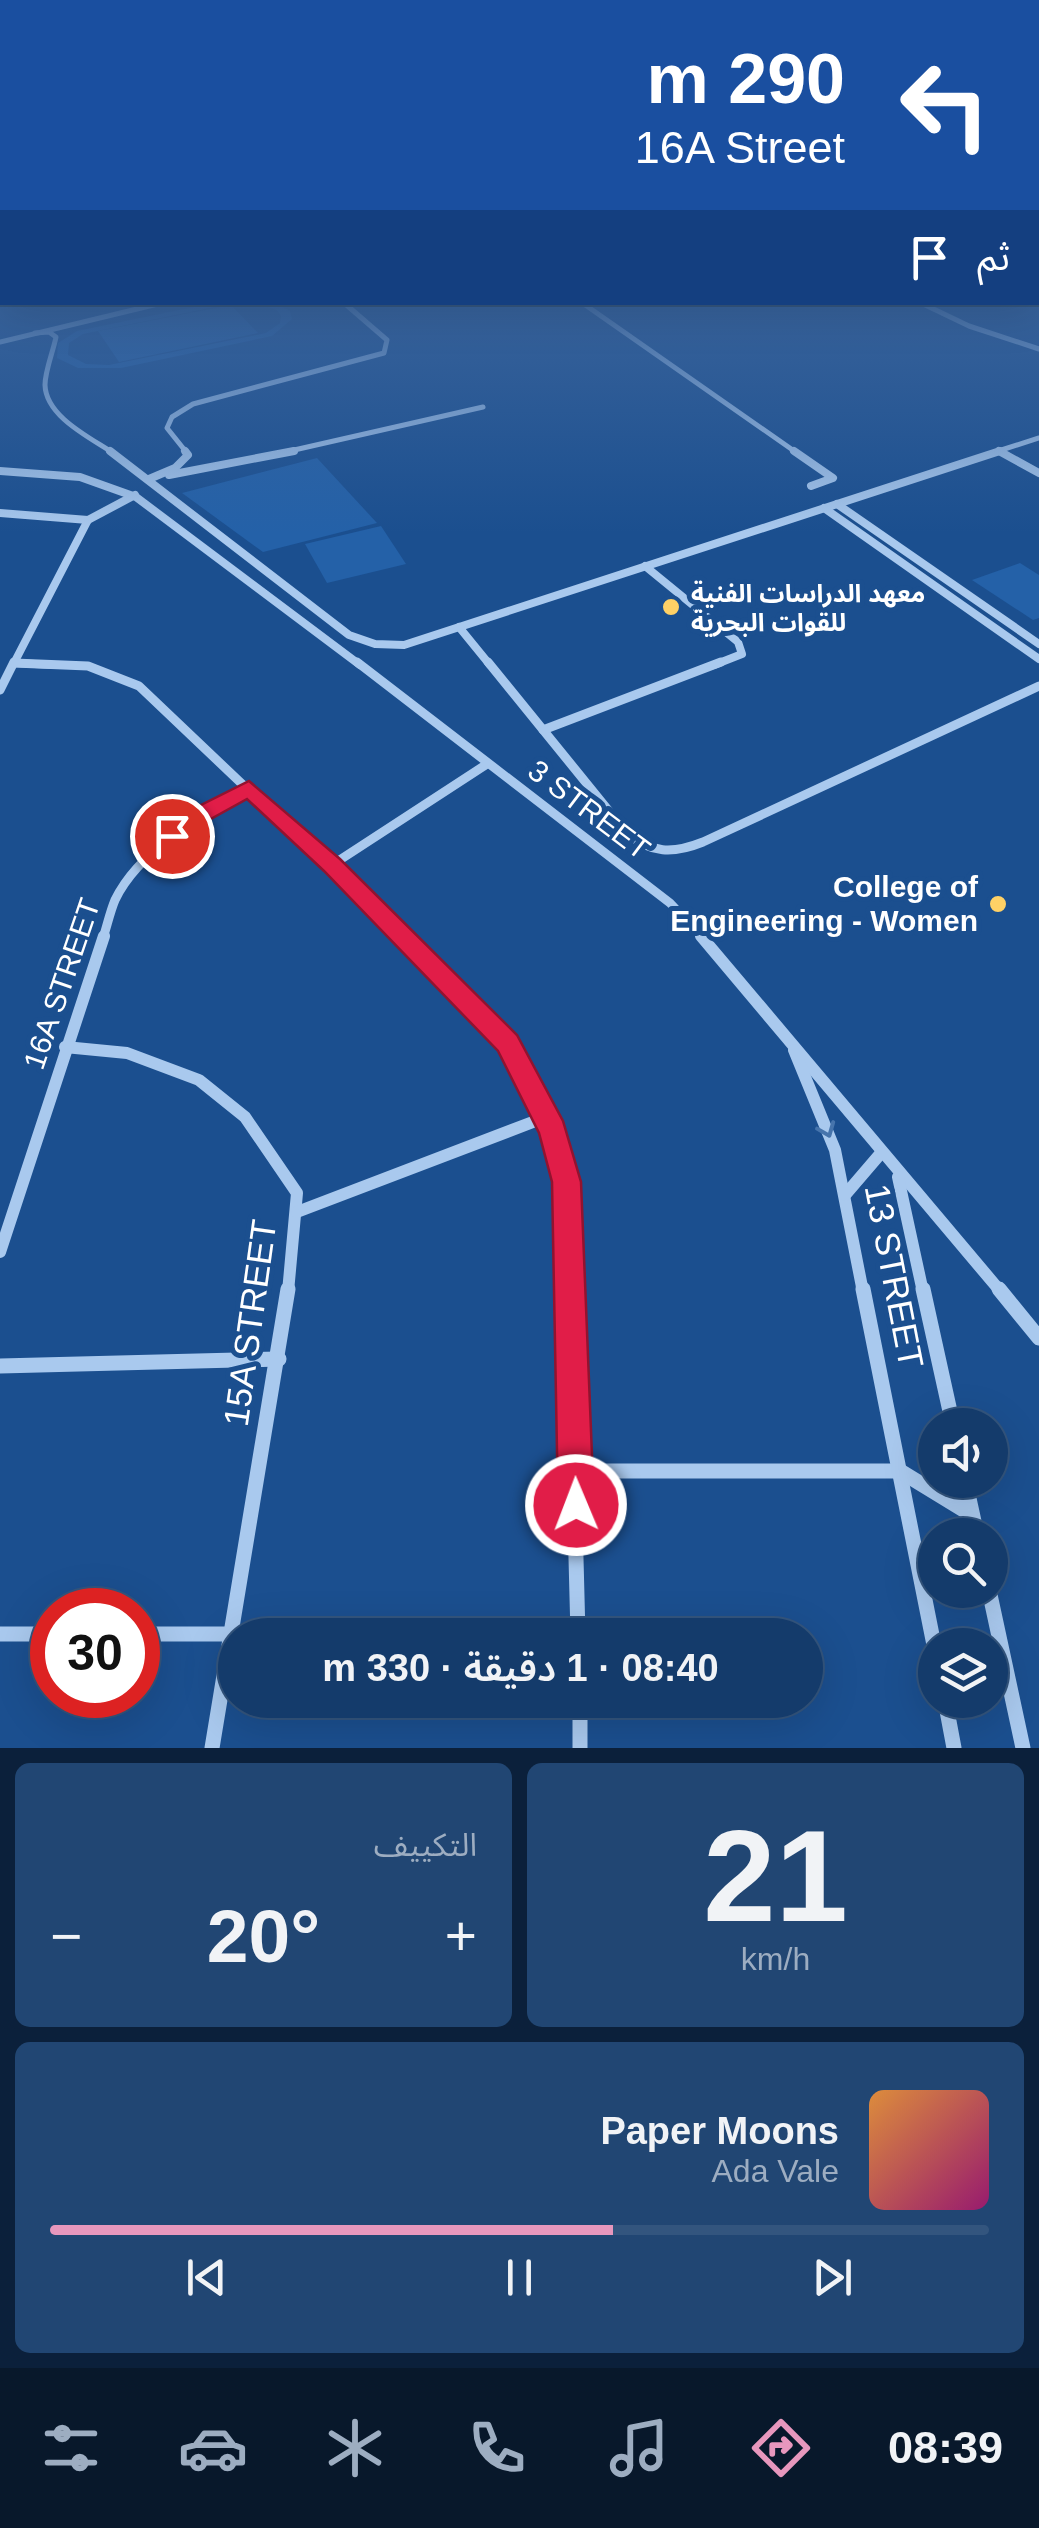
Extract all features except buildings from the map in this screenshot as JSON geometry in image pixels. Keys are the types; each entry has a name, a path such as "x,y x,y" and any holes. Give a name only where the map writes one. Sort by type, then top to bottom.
{"street":[{"path":"45,370 49,400 66,421 149,478 349,635 375,644 404,645 1039,438"},
{"path":"149,478 175,468 188,455 167,428 172,418 193,404 322,370"},
{"path":"678,370 833,478 811,486"},
{"path":"149,478 344,442 483,407"},
{"path":"1000,451 1039,474"},
{"name":"3 STREET","path":"0,470 82,475 135,496 670,904 728,964 881,1153 1039,1338"},
{"path":"0,513 88,520 135,496"},
{"path":"837,504 1039,644"},
{"path":"824,508 1039,659"},
{"path":"0,690 88,520"},
{"path":"543,730 742,654 738,642 644,566"},
{"path":"459,627 639,845 653,852 679,852 1039,686"},
{"path":"14,663 88,666 128,680 332,865 508,1043 546,1116 566,1182 578,1618"},
{"path":"332,865 486,764"},
{"name":"16A STREET","path":"0,1252 116,898 151,854 192,819 249,788"},
{"name":"13 STREET","path":"790,1040 835,1150 931,1628"},
{"name":"15A STREET","path":"65,1047 127,1053 199,1080 245,1117 297,1193 279,1359 235,1618"},
{"path":"297,1212 546,1116"},
{"path":"845,1195 881,1153"},
{"name":"13 STREET","path":"897,1172 948,1408"},
{"path":"0,1366 279,1359"},
{"path":"575,1472 900,1472 972,1515"},
{"path":"969,1498 973,1518"},
{"path":"993,1608 1024,1748"},
{"path":"0,1634 30,1634"},
{"path":"160,1634 218,1634"},
{"name":"15A STREET","path":"212,1748 218,1714"},
{"path":"580,1718 580,1748"},
{"path":"948,1718 954,1748"}],"shaded area":[{"path":"317,458 377,523 263,552 182,493"},
{"path":"381,526 406,564 327,583 305,544"},
{"path":"1020,563 1039,575 1039,618 1033,620 972,580"}],"place":[{"name":"معهد الدراسات الفنية للقوات البحرية","path":"671,607"},
{"name":"College of Engineering - Women","path":"998,904"}],"route":[{"path":"172,836 192,819 249,788 332,865 508,1043 553,1131 566,1182 572,1256 576,1505"}]}
